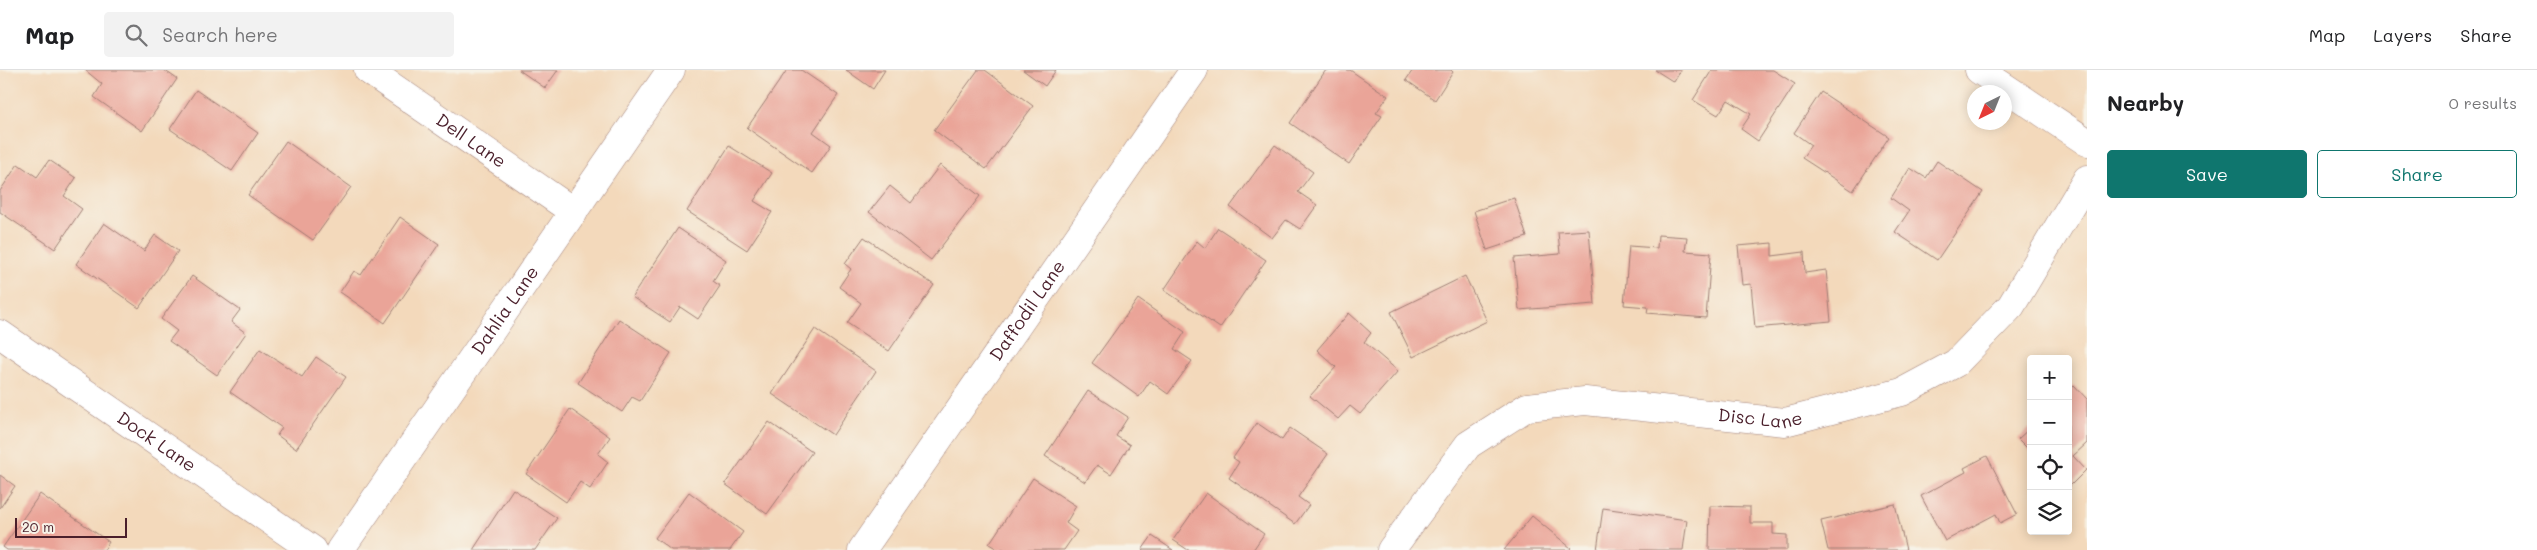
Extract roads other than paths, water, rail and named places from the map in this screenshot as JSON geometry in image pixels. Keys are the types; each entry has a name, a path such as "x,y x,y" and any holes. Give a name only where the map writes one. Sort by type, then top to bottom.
{"street":[{"name":"Dell Lane","path":"368,70 574,212"},
{"name":"Dahlia Lane","path":"340,550 671,70"},
{"name":"Daffodil Lane","path":"862,550 1194,70"},
{"path":"1979,70 2087,142"},
{"name":"Disc Lane","path":"1391,550 1468,445 1527,407 1585,401 1785,422 1902,392 1956,363 2011,306 2087,179"},
{"name":"Dock Lane","path":"0,334 313,550"}]}
